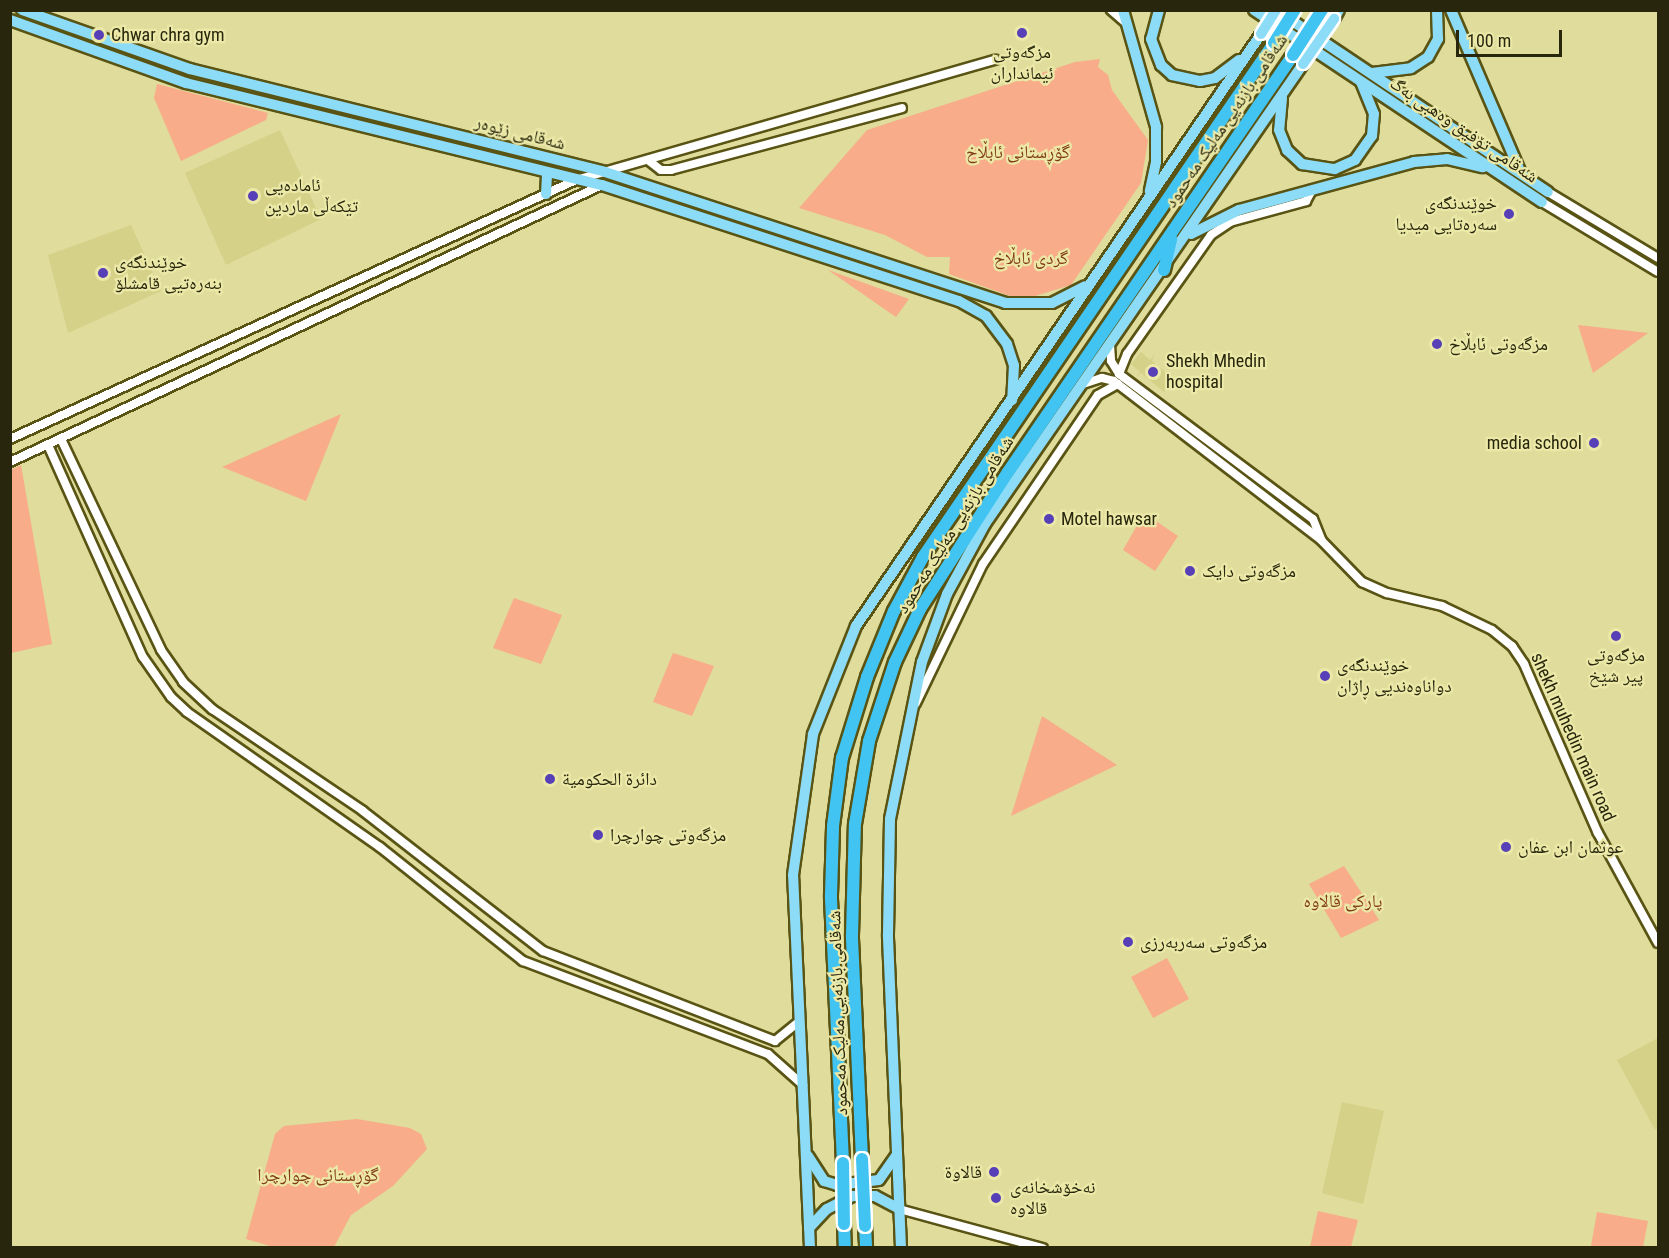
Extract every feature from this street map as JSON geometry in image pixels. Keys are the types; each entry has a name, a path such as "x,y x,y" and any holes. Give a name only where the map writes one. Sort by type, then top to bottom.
{"highway":[{"name":"شەقامی بازنەیی مەلیک مەحمود","path":"845,1248 831,895 833,826 842,758 867,677 894,611 923,557 1296,10"},
{"name":"شەقامی بازنەیی مەلیک مەحمود","path":"866,1248 852,935 855,824 869,741 895,662 920,609 966,536 1322,10"},
{"path":"1164,270 1173,231"},
{"path":"966,536 985,524"}],"main road":[{"name":"شەقامی زێوەر","path":"22,10 190,69 605,172 883,261 1005,303 1052,303 1093,280"},
{"path":"1123,10 1156,127 1156,162 1147,199"},
{"path":"1159,10 1151,39 1154,53 1172,75 1185,80 1215,78 1252,47"},
{"name":"شەقامی تۆفیق وەهبی بەگ","path":"1254,10 1542,202"},
{"path":"810,1248 793,875 813,734 856,626 1276,10"},
{"name":"شەقامی تۆفیق وەهبی بەگ","path":"1276,10 1548,192"},
{"path":"1372,73 1411,68 1428,57 1438,39 1437,10"},
{"path":"1451,10 1521,174"},
{"path":"902,1248 896,1155 888,934 890,819 922,662 947,594 985,524 1164,270 1337,15"},
{"name":"شەقامی زێوەر","path":"10,20 186,83 328,115 547,173 602,185 975,308 994,324 1007,344 1014,365 1012,400"},
{"path":"1283,92 1279,130 1287,150 1302,164 1335,169 1355,160 1372,136 1374,114 1361,81"},
{"path":"1186,237 1229,213 1422,160 1455,160 1489,168"},
{"path":"546,194 547,173"},
{"path":"869,272 883,261"},
{"path":"804,1145 816,1174 824,1182 837,1185 879,1180 896,1155"},
{"path":"810,1228 827,1209 852,1196 875,1196 899,1209"}],"street":[{"path":"1111,10 1127,24"},
{"path":"10,439 576,180 995,60"},
{"path":"648,160 661,170 671,170 902,108"},
{"path":"10,462 602,185"},
{"path":"909,717 983,564 1098,394 1118,379 1127,354 1211,235 1230,222 1306,201 1312,190"},
{"name":"شەقامی تۆفیق وەهبی بەگ","path":"1548,192 1659,258"},
{"path":"532,200 539,216"},
{"name":"شەقامی تۆفیق وەهبی بەگ","path":"1542,202 1659,272"},
{"path":"1110,345 1111,361 1118,379 1321,540"},
{"path":"1083,384 1102,378 1118,379 1313,519 1321,540"},
{"path":"125,388 132,404"},
{"path":"61,439 173,670 212,708 387,829 543,951 697,1008 775,1041 800,1021"},
{"path":"48,445 156,677 187,712 294,784 523,961 693,1023 768,1054 802,1085"},
{"name":"shekh muhedin main road","path":"1321,540 1362,582 1387,593 1442,606 1492,630 1512,646 1524,664 1598,833 1659,943"},
{"path":"294,784 301,768"},
{"path":"693,1023 697,1008"},
{"path":"899,1209 1043,1248"}],"shaded area":[{"name":"ئامادەیی تێکەڵی ماردین","path":"280,130 321,219 226,265 185,173"},
{"name":"خوێندنگەی بنەرەتیی قامشلۆ","path":"131,225 161,291 68,333 48,255"},
{"name":"Shekh Mhedin hospital","path":"1141,352 1150,360 1155,354 1152,361 1174,379 1164,392 1141,373 1136,377 1140,372 1131,364"},
{"path":"1658,1038 1658,1128 1655,1130 1617,1060"},
{"path":"1342,1102 1384,1111 1363,1204 1322,1193"}],"green space":[{"name":"گۆڕستانی ئابڵاخ","path":"1100,59 1098,67 1108,75 1112,90 1148,140 1141,183 1071,285 1032,297 1010,296 949,274 950,257 927,257 885,235 799,208 867,130 1075,62"},
{"path":"157,84 268,113 266,120 181,161 154,98"},
{"path":"828,270 909,299 896,317"},
{"path":"1578,325 1648,333 1593,373"},
{"path":"341,414 306,501 222,467"},
{"path":"21,465 52,644 11,653 11,470"},
{"path":"1144,513 1178,536 1155,571 1123,550"},
{"path":"514,598 562,615 541,664 493,648"},
{"path":"673,653 714,666 692,716 653,702"},
{"path":"1042,716 1117,765 1011,816"},
{"name":"پارکی قالاوە","path":"1344,866 1379,920 1341,938 1309,884"},
{"path":"1167,958 1189,999 1153,1018 1131,977"},
{"name":"گۆڕستانی چوارچرا","path":"357,1119 410,1128 421,1134 427,1149 393,1186 351,1215 334,1247 273,1247 246,1239 275,1134 284,1126"},
{"path":"1318,1211 1358,1220 1351,1247 1310,1247"},
{"path":"1597,1212 1648,1221 1643,1247 1591,1246"}],"place":[{"name":"مزگەوتی ئیمانداران","path":"1022,33"},
{"name":"Chwar chra gym","path":"99,35"},
{"name":"ئامادەیی تێکەڵی ماردین","path":"253,196"},
{"name":"خوێندنگەی سەرەتایی میدیا","path":"1509,214"},
{"name":"خوێندنگەی بنەرەتیی قامشلۆ","path":"103,273"},
{"name":"مزگەوتی ئابڵاخ","path":"1437,344"},
{"name":"Shekh Mhedin hospital","path":"1153,372"},
{"name":"media school","path":"1594,443"},
{"name":"Motel hawsar","path":"1049,519"},
{"name":"مزگەوتی دایک","path":"1190,571"},
{"name":"مزگەوتی پیر شێخ","path":"1616,636"},
{"name":"خوێندنگەی دواناوەندیی ڕاژان","path":"1325,676"},
{"name":"دائرة الحكومية","path":"550,779"},
{"name":"مزگەوتی چوارچرا","path":"598,835"},
{"name":"عوثمان ابن عفان","path":"1506,847"},
{"name":"مزگەوتی سەربەرزی","path":"1128,942"},
{"name":"قالاوة","path":"994,1172"},
{"name":"نەخۆشخانەی قالاوە","path":"996,1198"}],"park label":[{"name":"گردی ئابڵاخ","path":"1031,258"}]}
